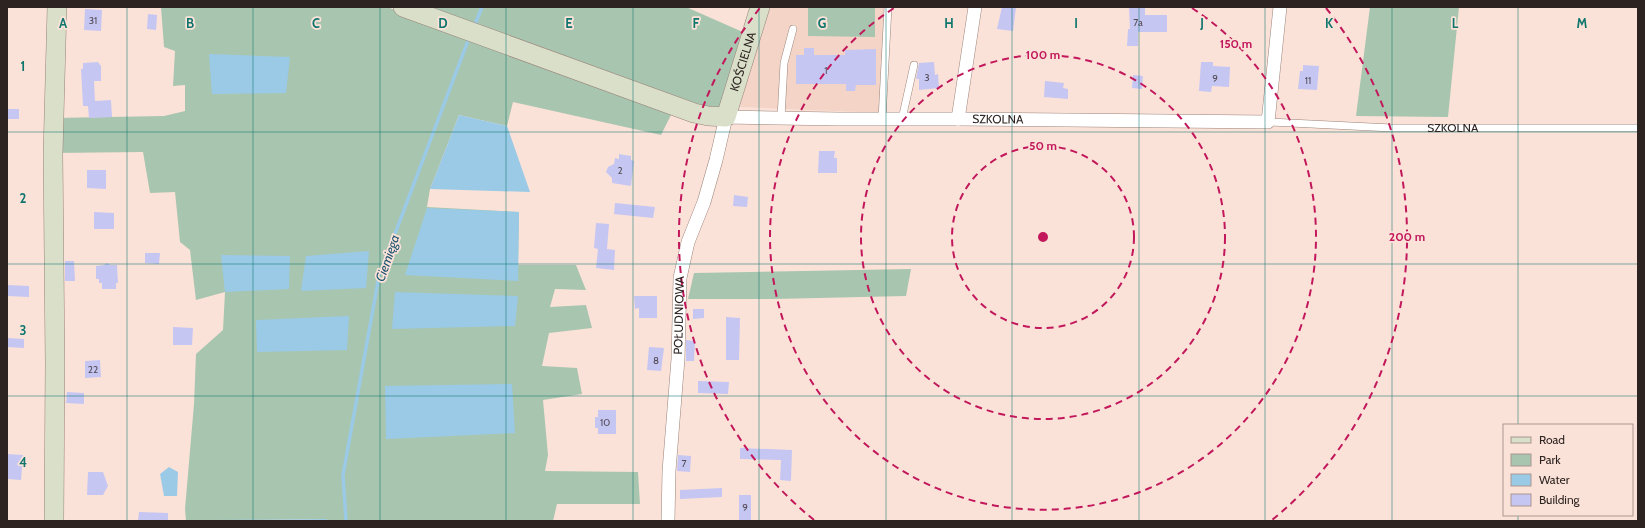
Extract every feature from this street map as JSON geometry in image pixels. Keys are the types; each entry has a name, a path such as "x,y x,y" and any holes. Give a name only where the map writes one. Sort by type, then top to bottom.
{"street":[{"path":"54,521 55,363 52,153 57,7"},
{"path":"403,7 694,113 708,116 726,117"},
{"name":"KOŚCIELNA","path":"726,117 760,7"},
{"path":"958,118 975,7"},
{"path":"1268,122 1280,7"},
{"name":"SZKOLNA","path":"726,117 1268,122"},
{"name":"POŁUDNIOWA","path":"668,521 669,471 678,359 680,278 688,242 704,202 726,117"}],"lane":[{"path":"882,119 888,7"},
{"path":"781,118 784,63 793,29"},
{"path":"902,119 914,65"},
{"name":"SZKOLNA","path":"1268,122 1392,128 1638,128"}],"shaded area":[{"path":"766,7 887,7 882,113 740,107"}],"green space":[{"path":"161,7 387,7 673,111 661,135 513,102 507,126 459,115 430,189 427,207 519,212 518,265 576,265 586,290 555,289 550,307 586,305 592,328 549,333 542,366 577,368 582,394 543,400 548,455 545,471 638,472 640,504 557,504 553,521 328,521 326,519 186,521 185,509 194,404 196,354 223,330 225,292 196,300 190,250 180,242 175,192 150,193 143,152 53,153 53,118 164,116 185,111 185,85 173,86 175,51 164,47"},
{"path":"422,7 686,7 745,33 725,102 717,111"},
{"path":"808,7 875,7 875,37 808,36"},
{"path":"1370,7 1459,7 1448,117 1356,116"},
{"path":"911,269 906,296 688,299 694,273"}],"water":[{"path":"209,54 290,57 286,93 212,94"},
{"path":"459,115 507,126 530,192 430,189"},
{"path":"427,208 519,212 518,281 405,275"},
{"path":"369,251 366,288 301,291 306,256"},
{"path":"221,255 290,256 289,289 225,292"},
{"path":"395,292 518,296 515,326 392,329"},
{"path":"349,316 347,350 257,352 256,320"},
{"path":"512,384 515,433 386,439 385,386"},
{"path":"169,467 178,472 177,496 164,496 160,474"},
{"path":"326,519 328,521 212,521 213,520"}],"building":[{"path":"1002,7 1016,7 1013,31 997,29"},
{"path":"1129,7 1145,7 1145,15 1167,15 1167,32 1138,32 1138,46 1127,46 1128,29 1130,29"},
{"path":"85,9 102,10 101,31 84,30"},
{"path":"148,14 157,15 156,30 147,29"},
{"path":"804,48 814,48 814,55 845,55 845,50 876,49 876,85 856,85 855,91 846,91 846,84 796,84 796,55 804,55"},
{"path":"98,62 101,66 101,81 94,81 95,101 111,100 112,117 89,118 88,106 83,106 81,69 83,69 83,63"},
{"path":"934,62 935,75 938,74 939,88 919,90 919,79 916,79 919,63"},
{"path":"1201,62 1213,62 1213,66 1230,67 1229,87 1212,86 1211,92 1199,91"},
{"path":"1303,65 1319,66 1317,90 1298,89 1300,71 1303,71"},
{"path":"1133,75 1143,76 1142,89 1132,88"},
{"path":"1045,81 1064,83 1063,88 1068,89 1068,99 1044,97"},
{"path":"7,109 19,109 19,119 7,119"},
{"path":"819,151 835,151 834,158 837,158 837,173 818,173"},
{"path":"619,154 631,156 631,160 634,161 631,186 612,183 612,178 606,172 608,167 614,164 615,158 619,159"},
{"path":"87,170 106,170 106,189 87,188"},
{"path":"734,195 748,197 747,207 733,206"},
{"path":"615,203 655,207 653,218 614,214"},
{"path":"94,212 114,213 114,229 94,229"},
{"path":"596,223 609,224 607,249 615,250 614,270 596,268 598,249 594,248"},
{"path":"145,253 160,253 159,264 145,263"},
{"path":"65,261 74,261 75,281 65,281"},
{"path":"107,263 110,265 117,265 118,283 116,283 116,289 102,289 102,283 99,283 99,279 96,279 96,266"},
{"path":"7,285 29,286 29,297 7,296"},
{"path":"634,296 657,296 657,318 639,318 639,308 635,309"},
{"path":"693,309 704,309 704,318 693,319"},
{"path":"726,317 740,318 739,360 726,360"},
{"path":"173,327 193,328 192,345 173,345"},
{"path":"7,338 24,339 24,348 7,347"},
{"path":"686,340 695,341 694,361 686,361"},
{"path":"649,347 664,348 661,371 647,370"},
{"path":"100,360 101,377 85,378 85,361"},
{"path":"698,381 729,382 728,394 698,393"},
{"path":"67,392 84,393 84,404 66,403"},
{"path":"598,410 616,410 616,434 598,434 598,428 595,428 595,417 598,417"},
{"path":"740,448 792,450 791,481 780,480 781,460 740,459"},
{"path":"7,454 23,455 21,480 7,479"},
{"path":"678,455 691,456 690,472 677,471"},
{"path":"88,472 103,472 108,486 103,495 87,495"},
{"path":"722,488 722,497 680,499 680,490"},
{"path":"739,495 751,495 751,520 739,520"},
{"path":"139,512 168,513 168,521 138,521"}],"waterway":[{"name":"Ciemięga","path":"474,27 482,7"},
{"name":"Ciemięga","path":"346,521 343,475 379,276 469,38"}]}
